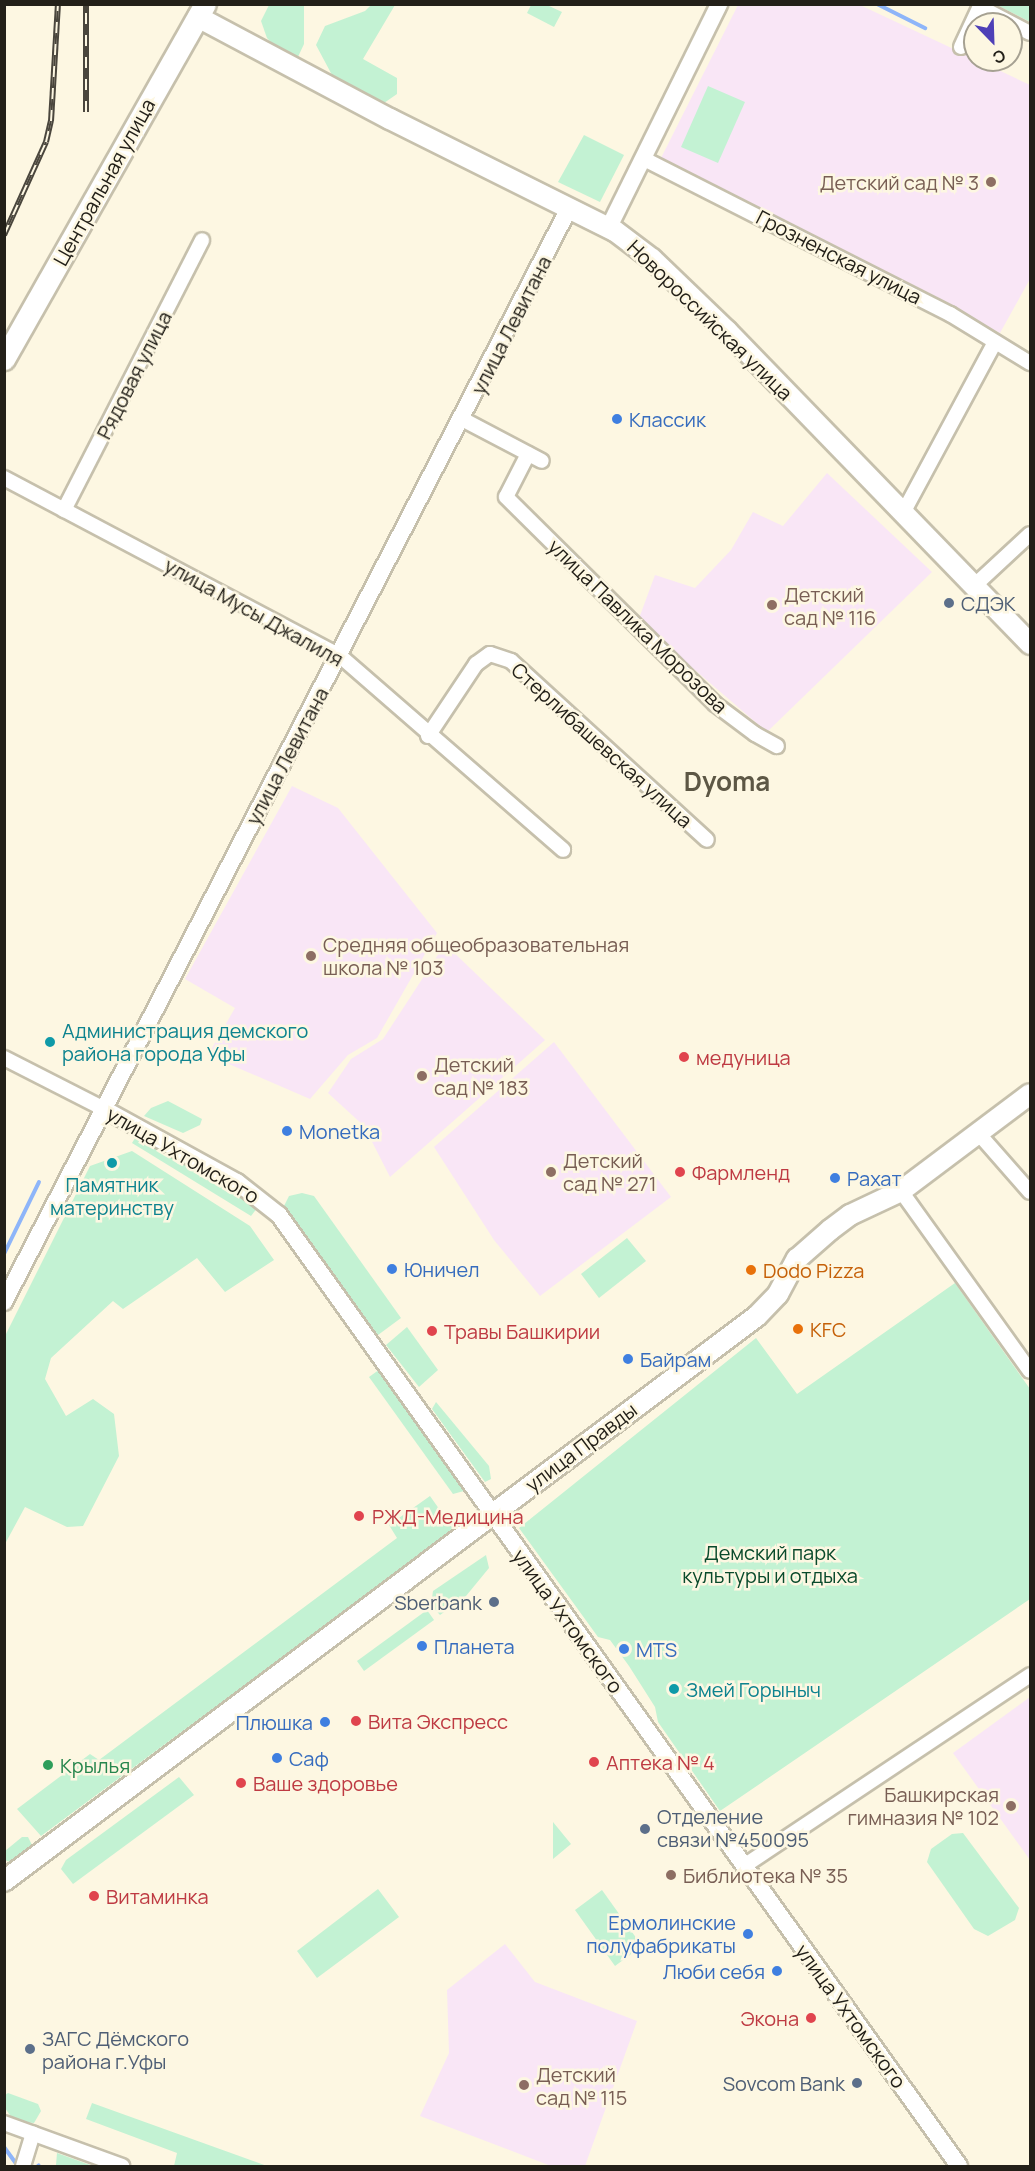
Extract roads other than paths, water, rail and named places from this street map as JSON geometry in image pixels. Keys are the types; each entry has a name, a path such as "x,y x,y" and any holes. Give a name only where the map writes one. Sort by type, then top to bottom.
{"main road":[{"name":"Новороссийская улица","path":"201,11 568,210 609,226 652,259 727,331 1030,644"},
{"name":"Центральная улица","path":"4,359 201,11"},
{"name":"улица Правды","path":"4,1881 756,1316 778,1294 797,1258 830,1230 850,1215 901,1191 1030,1094"}],"street":[{"path":"609,226 719,4"},
{"path":"961,47 980,6 1030,33"},
{"name":"Грозненская улица","path":"644,159 959,319 1030,363"},
{"name":"улица Левитана","path":"4,1302 462,420 568,210"},
{"name":"Рядовая улица","path":"64,510 202,240"},
{"path":"903,513 995,342"},
{"path":"462,420 542,461"},
{"name":"улица Павлика Морозова","path":"528,454 506,497 716,704 755,734 777,746"},
{"name":"улица Мусы Джалиля","path":"4,478 339,656 428,736 562,850"},
{"path":"974,586 1030,534"},
{"name":"Стерлибашевская улица","path":"428,736 476,664 490,654 511,661 707,840"},
{"name":"улица Ухтомского","path":"4,1058 104,1109 237,1182 279,1215 959,2166"},
{"path":"979,1134 1030,1192"},
{"path":"901,1191 1030,1371"},
{"path":"744,1866 1030,1675"},
{"path":"4,2123 122,2166"},
{"path":"23,2166 33,2133"}],"waterway":[{"path":"877,4 925,28"},
{"path":"4,1254 39,1182"},
{"path":"4,2147 17,2165"}],"railway":[{"path":"4,235 46,142 51,121 58,4"},
{"path":"86,4 86,112"}],"place":[{"name":"Детский сад № 3","path":"991,182"},
{"name":"Классик","path":"617,419"},
{"name":"СДЭК","path":"949,603"},
{"name":"Детский сад № 116","path":"772,605"},
{"name":"Средняя общеобразовательная школа № 103","path":"311,956"},
{"name":"Администрация демского района города Уфы","path":"50,1042"},
{"name":"медуница","path":"684,1057"},
{"name":"Детский сад № 183","path":"422,1076"},
{"name":"Monetka","path":"287,1131"},
{"name":"Памятник материнству","path":"112,1163"},
{"name":"Детский сад № 271","path":"551,1172"},
{"name":"Фармленд","path":"680,1172"},
{"name":"Рахат","path":"835,1178"},
{"name":"Юничел","path":"392,1269"},
{"name":"Dodo Pizza","path":"751,1270"},
{"name":"KFC","path":"798,1329"},
{"name":"Травы Башкирии","path":"432,1331"},
{"name":"Байрам","path":"628,1359"},
{"name":"РЖД-Медицина","path":"359,1516"},
{"name":"Sberbank","path":"494,1602"},
{"name":"Планета","path":"422,1646"},
{"name":"MTS","path":"624,1649"},
{"name":"Змей Горыныч","path":"674,1689"},
{"name":"Вита Экспресс","path":"356,1721"},
{"name":"Плюшка","path":"325,1722"},
{"name":"Саф","path":"277,1758"},
{"name":"Аптека № 4","path":"594,1762"},
{"name":"Крылья","path":"48,1765"},
{"name":"Ваше здоровье","path":"241,1783"},
{"name":"Башкирская гимназия № 102","path":"1011,1806"},
{"name":"Отделение связи №450095","path":"645,1829"},
{"name":"Библиотека № 35","path":"671,1875"},
{"name":"Витаминка","path":"94,1896"},
{"name":"Ермолинские полуфабрикаты","path":"748,1934"},
{"name":"Люби себя","path":"777,1971"},
{"name":"Экона","path":"811,2018"},
{"name":"ЗАГС Дёмского района г.Уфы","path":"30,2049"},
{"name":"Sovcom Bank","path":"857,2083"},
{"name":"Детский сад № 115","path":"524,2085"}],"district":[{"name":"Dyoma","path":"727,782"}],"park label":[{"name":"Демский парк культуры и отдыха","path":"770,1564"}]}
